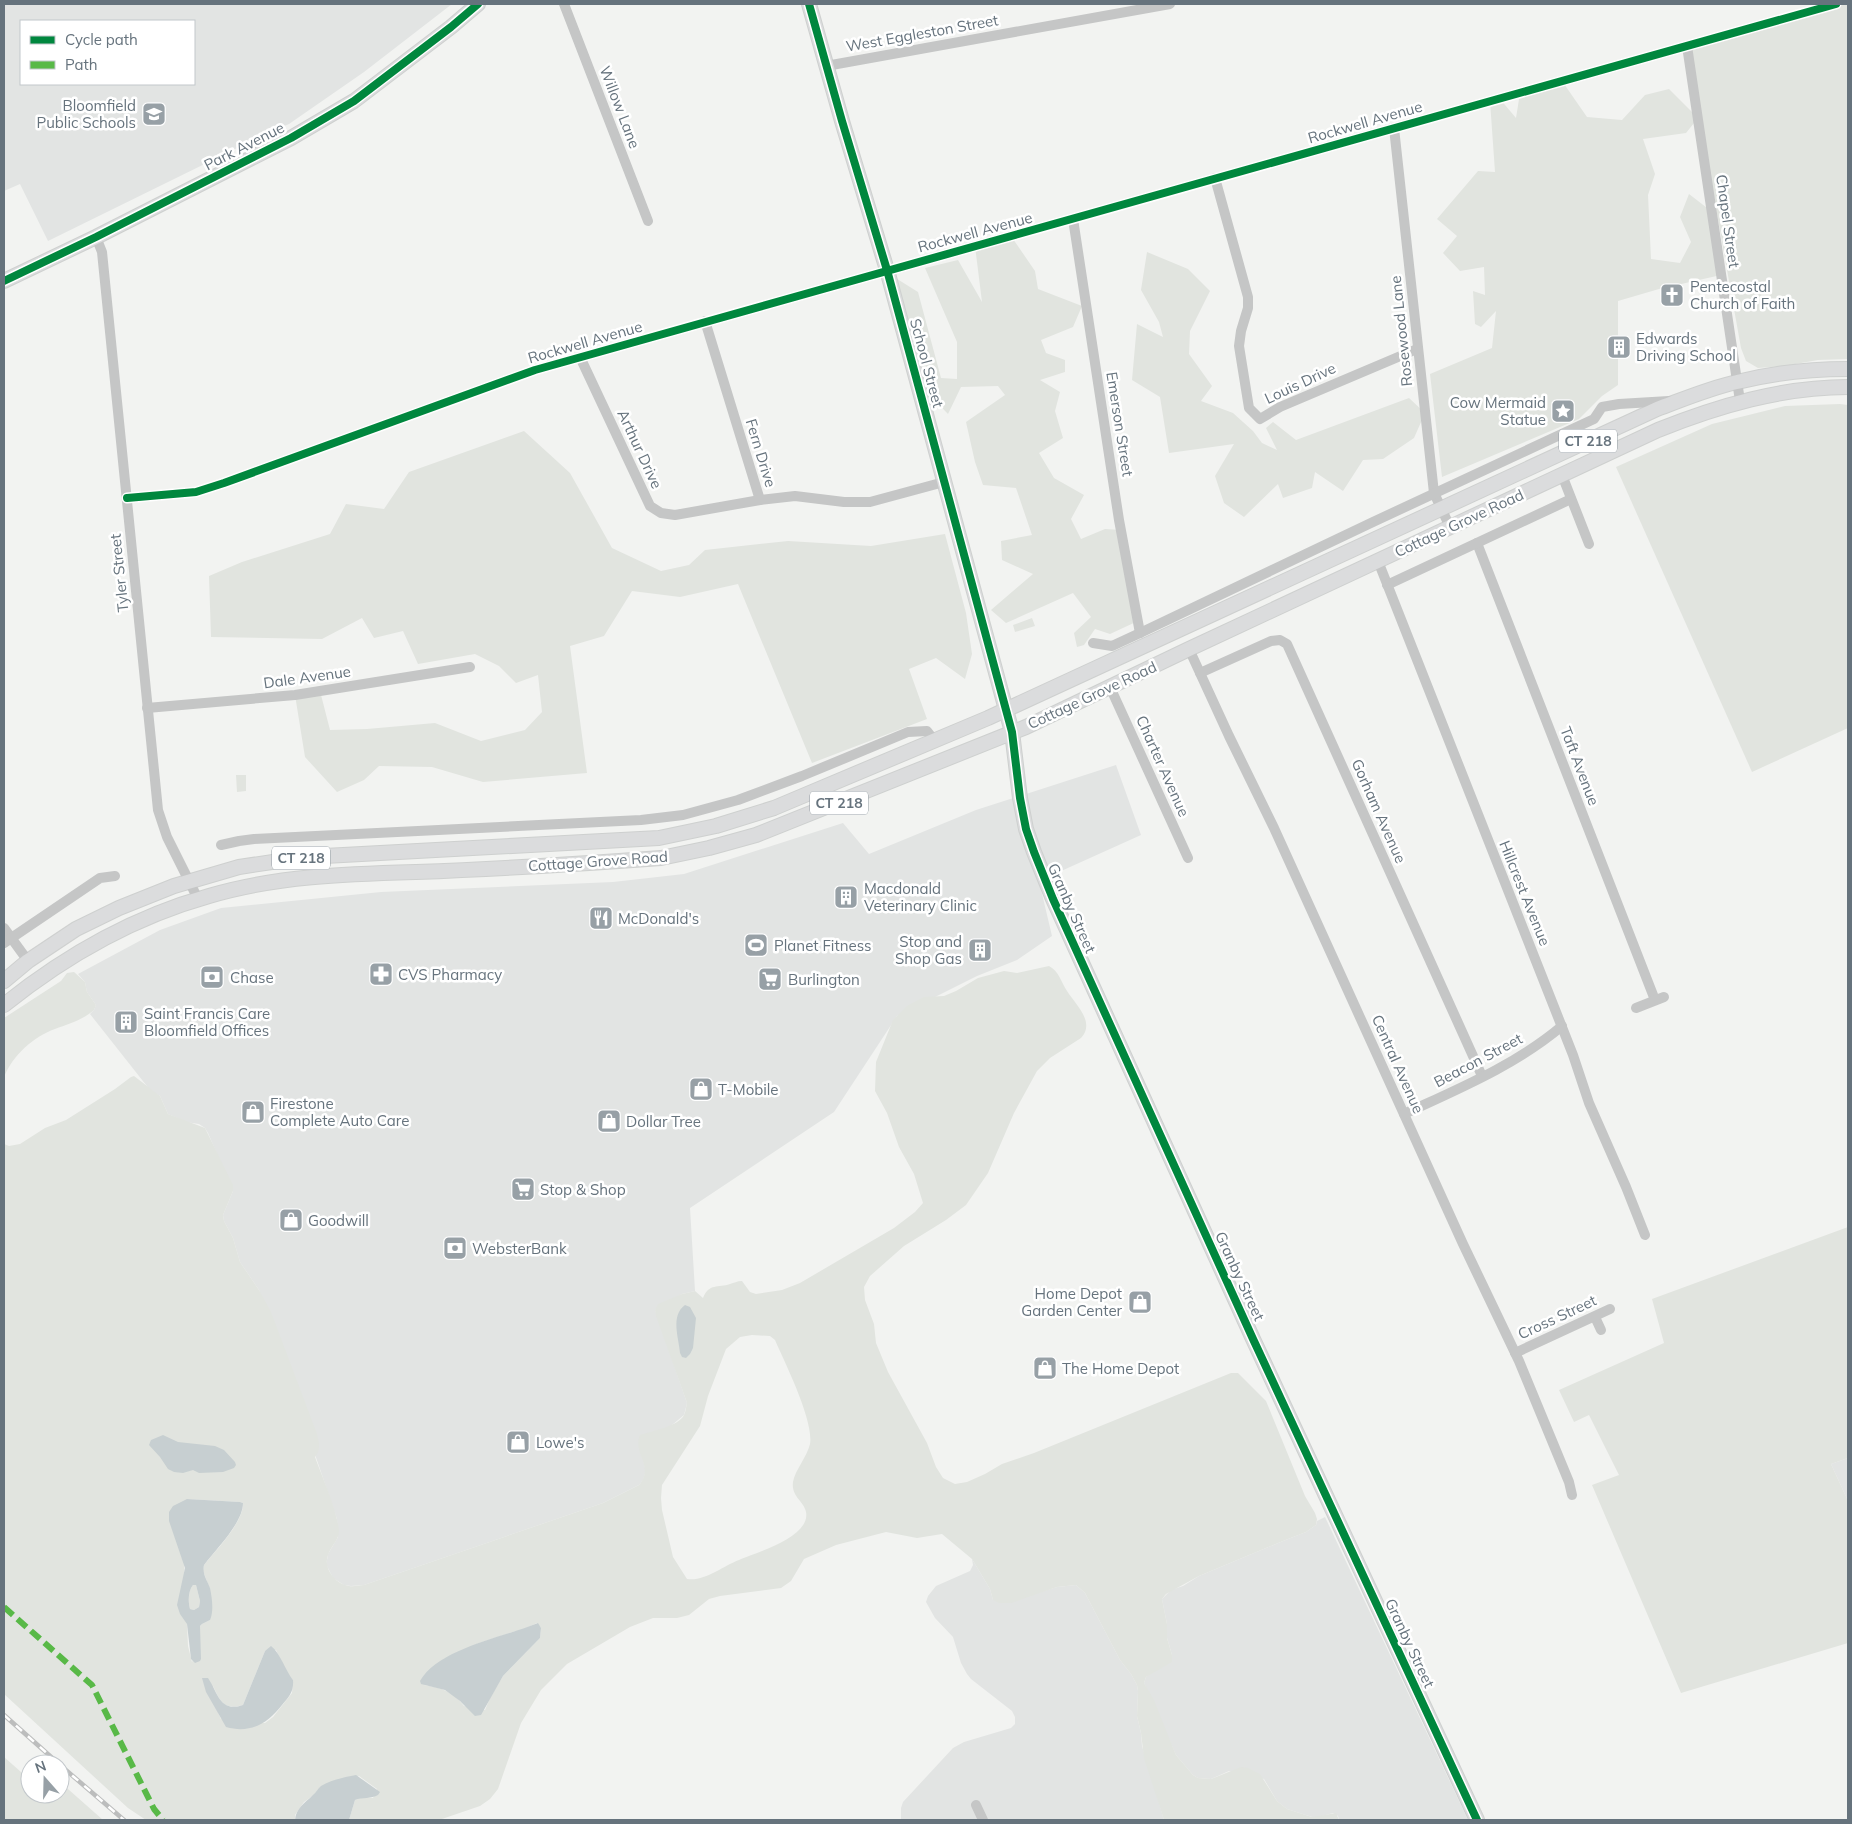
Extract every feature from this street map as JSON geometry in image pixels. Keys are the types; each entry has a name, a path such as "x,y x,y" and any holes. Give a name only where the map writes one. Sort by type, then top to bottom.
{"main road":[{"name":"Park Avenue","path":"4,281 96,237 286,140 354,101 478,4"},
{"name":"School Street","path":"809,4 888,270 1012,732"},
{"name":"Cottage Grove Road","path":"4,981 76,929 146,896 239,868 285,859 659,838 716,826 774,808 1005,710 1657,409 1737,382 1787,373 1848,369"},
{"name":"Cottage Grove Road","path":"4,1005 22,991 102,939 150,917 198,899 253,886 335,875 661,858 710,848 756,835 1026,727 1658,430 1701,413 1740,401 1796,391 1848,388"},
{"name":"Granby Street","path":"1012,732 1026,829 1050,891 1250,1331 1477,1820"},
{"path":"659,838 661,858"},
{"path":"416,852 416,872"}],"street":[{"name":"Willow Lane","path":"564,4 648,221"},
{"name":"West Eggleston Street","path":"826,66 1170,4"},
{"name":"Rockwell Avenue","path":"127,498 196,492 536,370 1836,4"},
{"name":"Chapel Street","path":"1687,46 1740,401"},
{"name":"Rosewood Lane","path":"1394,128 1434,493 1450,527"},
{"name":"Louis Drive","path":"1215,178 1248,297 1248,308 1241,331 1239,346 1249,408 1260,419 1280,407 1418,349"},
{"name":"Emerson Street","path":"1074,219 1119,520 1140,633"},
{"name":"Tyler Street","path":"96,237 102,252 158,810 167,837 198,899"},
{"name":"Fern Drive","path":"705,321 760,500 795,496 844,502 870,502 944,482"},
{"name":"Arthur Drive","path":"580,357 650,506 661,513 675,515 760,500"},
{"name":"Cottage Grove Road","path":"1093,643 1112,646 1594,419 1602,407 1680,400"},
{"path":"1562,475 1589,544"},
{"path":"1387,585 1571,499"},
{"name":"Taft Avenue","path":"1477,543 1660,999 1636,1008"},
{"name":"Hillcrest Avenue","path":"1378,562 1577,1064 1590,1106 1645,1235"},
{"name":"Gorham Avenue","path":"1200,673 1269,641 1280,640 1287,645 1482,1076"},
{"name":"Central Avenue","path":"1189,649 1274,828 1463,1244 1515,1353 1572,1495"},
{"name":"Dale Avenue","path":"147,708 295,695 470,667"},
{"name":"Charter Avenue","path":"1110,687 1188,858"},
{"path":"221,845 238,840 553,825 641,820 683,815 738,800 813,772 908,732 927,731 934,740"},
{"path":"813,772 820,789"},
{"name":"Cottage Grove Road","path":"553,825 553,844"},
{"path":"7,940 100,878 116,876"},
{"path":"4,928 7,940 28,962"},
{"name":"Beacon Street","path":"1404,1114 1482,1076 1538,1045 1562,1026"},
{"name":"Cross Street","path":"1515,1353 1610,1309"},
{"path":"1594,1317 1601,1330"},
{"path":"976,1805 983,1820"}],"shaded area":[{"name":"Bloomfield Public Schools","path":"4,4 452,4 364,72 289,124 48,241 20,184 4,191"},
{"path":"1836,4 1848,4 1848,359 1818,360 1758,368 1746,361 1741,348 1687,46"},
{"path":"1562,81 1587,117 1622,120 1645,95 1669,89 1698,118 1686,133 1643,139 1655,174 1648,195 1651,259 1680,263 1691,242 1680,217 1689,194 1711,211 1721,275 1659,289 1618,301 1618,385 1602,396 1579,419 1442,477 1430,374 1492,348 1496,311 1481,327 1475,324 1473,291 1485,295 1484,267 1460,271 1443,253 1457,236 1437,219 1478,171 1495,172 1490,101 1500,99 1516,118 1520,93"},
{"path":"1011,236 1035,271 1038,289 1082,306 1073,327 1041,340 1046,353 1065,360 1065,372 1040,380 1060,392 1055,411 1063,438 1039,453 1054,478 1084,495 1071,519 1081,539 1105,529 1121,530 1138,621 1110,634 1095,629 1084,645 1077,647 1074,633 1091,617 1073,593 1006,623 991,610 1033,574 1002,560 1001,541 1032,535 1016,488 983,485 975,462 966,422 1005,395 998,386 961,387 948,414 918,383 894,277 918,292 941,378 957,379 957,342 925,268 958,260 982,302 975,246"},
{"path":"1147,252 1188,269 1210,291 1190,331 1189,354 1212,386 1201,401 1233,413 1253,431 1262,443 1277,450 1266,428 1273,422 1296,440 1409,398 1425,413 1414,438 1383,459 1363,460 1343,491 1315,472 1312,488 1283,498 1278,484 1244,517 1224,503 1215,476 1234,444 1169,453 1160,397 1132,380 1137,324 1163,337 1159,322 1141,290"},
{"path":"1848,405 1848,728 1752,772 1616,467 1712,424 1785,406"},
{"path":"524,431 570,473 612,548 661,571 689,565 705,550 788,541 871,546 945,534 966,613 972,654 965,679 936,658 909,669 927,719 812,763 738,584 680,597 632,591 604,636 570,646 587,773 483,782 432,767 379,766 364,780 337,792 305,757 295,695 320,691 330,730 435,723 481,741 525,730 542,712 538,675 516,683 499,666 475,654 418,664 403,631 374,638 362,618 322,639 211,637 209,576 242,562 330,534 346,504 384,509 409,472"},
{"path":"1032,618 1035,626 1015,632 1013,625"},
{"path":"1116,765 1141,835 1039,881 1052,936 1017,960 977,976 897,1016 834,1112 690,1208 695,1291 682,1294 655,1310 687,1403 684,1415 672,1425 643,1459 646,1471 639,1485 603,1503 364,1585 344,1585 333,1578 327,1566 327,1560 328,1554 338,1537 337,1519 259,1290 240,1262 233,1238 224,1221 223,1215 233,1191 205,1128 199,1124 186,1122 168,1114 160,1096 150,1090 90,1014 96,1005 87,992 85,982 78,974 160,930 221,908 381,892 613,882 684,874 843,823 869,854 976,810"},
{"path":"236,775 246,775 246,791 237,792"},
{"path":"1049,966 1052,968 1058,974 1067,991 1083,1013 1086,1026 1085,1032 1081,1038 1050,1058 1037,1071 1014,1113 988,1173 966,1205 904,1246 870,1276 864,1287 865,1300 874,1324 876,1343 888,1372 927,1443 936,1467 943,1478 955,1484 967,1482 1002,1464 1034,1453 1231,1373 1238,1373 1266,1401 1305,1496 1315,1513 1316,1525 1306,1532 1199,1576 1166,1594 1162,1599 1172,1662 1146,1677 1144,1683 1154,1700 1176,1755 1193,1775 1198,1778 1211,1779 1241,1767 1248,1768 1260,1774 1277,1801 1287,1809 1312,1817 1336,1813 1339,1820 1164,1820 1144,1758 1137,1716 1137,1685 1120,1660 1085,1593 1076,1585 1057,1587 1011,1603 999,1603 993,1600 990,1589 972,1559 942,1534 917,1538 886,1532 836,1545 804,1559 791,1581 781,1588 720,1596 709,1599 689,1615 677,1618 653,1618 630,1627 567,1664 541,1690 521,1723 498,1789 490,1799 480,1806 439,1820 349,1820 355,1800 364,1797 373,1798 377,1789 359,1776 320,1787 314,1795 304,1802 295,1815 295,1820 146,1820 128,1808 4,1694 4,1144 9,1146 20,1144 45,1128 66,1120 134,1076 160,1096 168,1114 205,1128 233,1185 233,1191 223,1215 224,1221 233,1238 240,1262 271,1312 317,1434 319,1449 315,1457 333,1505 339,1531 338,1537 328,1555 327,1565 331,1575 344,1585 364,1585 603,1503 639,1485 645,1472 638,1442 640,1435 665,1428 677,1422 684,1415 687,1403 656,1316 655,1310 658,1304 695,1291 703,1298 705,1293 711,1288 740,1281 750,1292 756,1294 782,1290 800,1283 894,1228 915,1212 923,1203 914,1174 899,1147 887,1113 875,1091 876,1062 893,1020 907,1006 924,997 944,996 978,978 1004,971 1017,973","holes":["752,1335 770,1336 775,1340 792,1377 808,1421 810,1444 793,1482 794,1491 805,1508 805,1521 800,1529 780,1543 707,1576 687,1579 673,1557 662,1510 662,1485 700,1426 708,1396 726,1349 740,1337","187,1499 243,1503 242,1511 234,1527 204,1565 203,1571 210,1589 210,1620 200,1626 200,1641 192,1662 188,1646 184,1561","537,1623 541,1628 540,1638 503,1676 485,1710 464,1706 456,1697 446,1691 424,1685 444,1659 479,1643 520,1631","276,1650 287,1673 293,1680 292,1693 273,1717 265,1723 221,1719 216,1708 213,1686 218,1696 227,1706 237,1707 243,1705 265,1651"]},
{"path":"74,972 85,982 87,992 96,1005 94,1010 80,1019 47,1032 32,1042 18,1054 4,1077 4,1018 61,981 67,973"},
{"path":"1848,1227 1848,1458 1831,1464 1848,1501 1848,1643 1681,1693 1592,1485 1619,1475 1589,1415 1574,1422 1559,1390 1664,1343 1652,1299"},
{"path":"685,1305 690,1307 696,1318 693,1348 686,1358 682,1357 680,1353 676,1328 678,1315"},
{"path":"163,1435 178,1442 215,1446 224,1450 236,1465 234,1468 223,1472 199,1473 193,1470 183,1473 174,1472 168,1469 149,1445 151,1440"},
{"path":"1848,1458 1848,1501 1831,1464"},
{"path":"187,1499 243,1503 239,1519 234,1527 204,1565 204,1574 211,1592 212,1613 210,1620 200,1626 201,1659 195,1663 191,1659 187,1624 180,1614 177,1605 185,1568 169,1521 169,1512 173,1506","holes":["196,1585 200,1601 199,1607 194,1610 190,1609 189,1597 191,1587"]},
{"path":"1325,1517 1468,1820 1339,1820 1338,1816 1333,1813 1312,1817 1287,1809 1277,1801 1264,1779 1229,1771 1211,1779 1198,1778 1193,1775 1176,1755 1144,1683 1146,1677 1172,1655 1167,1638 1167,1624 1162,1599 1171,1590 1183,1586 1199,1576 1306,1532 1316,1525 1317,1521"},
{"path":"972,1559 990,1589 993,1600 1076,1585 1085,1593 1120,1660 1137,1685 1137,1716 1142,1746 1164,1820 901,1820 903,1802 953,1748 964,1742 1011,1728 1015,1724 1015,1717 1012,1711 967,1674 961,1663 953,1637 935,1618 926,1602 936,1586 970,1571 973,1565"},
{"path":"193,1585 196,1585 200,1601 199,1607 194,1610 190,1609 189,1600 190,1590"},
{"path":"538,1623 541,1628 540,1638 503,1676 481,1715 475,1716 460,1701 445,1690 421,1684 420,1681 429,1670 457,1652"},
{"path":"271,1646 278,1653 293,1680 290,1694 277,1711 265,1722 251,1728 235,1729 226,1727 206,1692 202,1678 208,1678 224,1704 235,1707 243,1705 265,1651"},
{"path":"4,1757 20,1771 20,1804 70,1804 70,1791 103,1820 4,1820"},
{"path":"356,1775 380,1792 375,1796 355,1800 349,1820 295,1820 299,1809 321,1786 334,1780"}],"railway":[{"path":"4,1715 48,1754"},
{"path":"70,1774 124,1820"}],"marked path":[{"path":"4,1607 92,1685 154,1809 163,1820"}],"cycle path":[{"path":"4,281 96,237 291,138 354,101 478,4"},
{"path":"809,4 887,270 1012,732 1020,798 1026,829 1034,852 1053,899 1253,1339 1477,1820"},
{"path":"127,498 196,492 535,370 1836,4"}],"place":[{"name":"Bloomfield Public Schools","path":"154,114"},
{"name":"Pentecostal Church of Faith","path":"1672,295"},
{"name":"Edwards Driving School","path":"1619,347"},
{"name":"Cow Mermaid Statue","path":"1563,411"},
{"name":"Macdonald Veterinary Clinic","path":"846,897"},
{"name":"McDonald's","path":"601,918"},
{"name":"Planet Fitness","path":"756,945"},
{"name":"Stop and Shop Gas","path":"980,950"},
{"name":"CVS Pharmacy","path":"381,974"},
{"name":"Chase","path":"212,977"},
{"name":"Burlington","path":"770,979"},
{"name":"Saint Francis Care Bloomfield Offices","path":"126,1022"},
{"name":"T-Mobile","path":"701,1089"},
{"name":"Firestone Complete Auto Care","path":"253,1112"},
{"name":"Dollar Tree","path":"609,1121"},
{"name":"Stop & Shop","path":"523,1189"},
{"name":"Goodwill","path":"291,1220"},
{"name":"WebsterBank","path":"455,1248"},
{"name":"Home Depot Garden Center","path":"1140,1302"},
{"name":"The Home Depot","path":"1045,1368"},
{"name":"Lowe's","path":"518,1442"}]}
